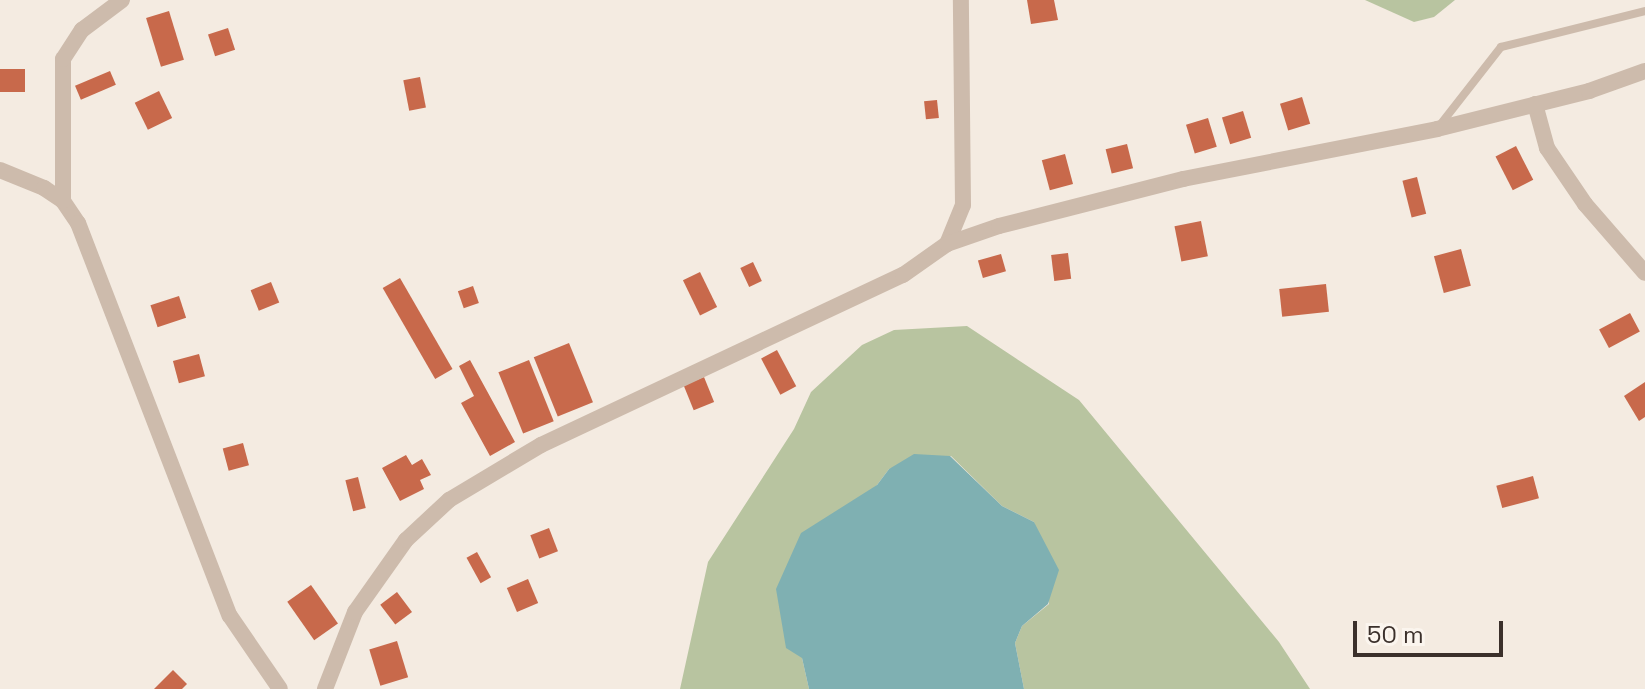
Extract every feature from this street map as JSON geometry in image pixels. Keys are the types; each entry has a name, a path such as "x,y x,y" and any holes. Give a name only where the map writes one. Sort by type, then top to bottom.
{"street":[{"path":"63,201 63,59 82,30 122,0"},
{"path":"947,244 963,205 961,0"},
{"path":"325,689 355,612 406,540 449,500 541,445 903,275 947,244 999,226 1183,179 1437,129 1645,71"},
{"path":"1535,104 1547,148 1585,204 1645,273"},
{"path":"0,170 21,175 63,201 78,223 230,616 280,689"}],"lane":[{"path":"1437,129 1501,47 1645,11"}],"green space":[{"path":"1365,0 1455,0 1434,17 1414,22"},
{"path":"967,326 1079,400 1279,642 1310,689 1024,689 1015,643 1022,626 1049,604 1034,522 1002,506 951,456 889,469 877,485 802,658 809,689 680,689 708,562 794,429 811,392 862,345 894,330"}],"water":[{"path":"914,454 950,456 1002,506 1034,522 1059,570 1048,604 1022,626 1015,643 1024,689 809,689 802,658 786,648 776,589 801,533 877,485 889,469"}],"building":[{"path":"1027,0 1054,0 1058,20 1031,24"},
{"path":"169,11 184,60 161,67 146,18"},
{"path":"228,28 235,50 215,56 208,34"},
{"path":"0,69 25,69 25,92 0,92"},
{"path":"110,71 116,85 81,100 75,86"},
{"path":"420,77 426,107 409,111 403,80"},
{"path":"159,91 172,118 148,130 135,103"},
{"path":"1302,97 1310,124 1288,131 1280,104"},
{"path":"937,100 939,118 926,119 924,101"},
{"path":"1243,111 1251,138 1230,144 1222,117"},
{"path":"1208,118 1217,147 1195,153 1186,125"},
{"path":"1127,144 1133,168 1112,174 1106,149"},
{"path":"1516,146 1533,180 1513,190 1496,156"},
{"path":"1065,154 1073,184 1050,190 1042,160"},
{"path":"1417,177 1426,214 1412,218 1402,181"},
{"path":"1201,221 1208,256 1181,261 1174,226"},
{"path":"1461,249 1471,286 1444,293 1434,256"},
{"path":"1068,253 1071,279 1054,281 1051,255"},
{"path":"1001,254 1006,271 983,278 978,261"},
{"path":"753,262 762,281 749,287 740,268"},
{"path":"700,272 717,307 700,315 683,280"},
{"path":"400,278 452,369 435,379 383,288"},
{"path":"271,282 279,302 259,311 251,290"},
{"path":"1326,284 1329,312 1282,317 1279,289"},
{"path":"473,286 479,303 464,308 458,291"},
{"path":"179,296 186,318 158,327 150,305"},
{"path":"1630,313 1640,332 1609,348 1599,329"},
{"path":"569,343 593,402 558,417 534,357"},
{"path":"777,350 796,386 780,395 761,358"},
{"path":"199,354 205,376 179,383 173,361"},
{"path":"470,360 515,442 490,456 461,403 474,396 459,366"},
{"path":"529,360 554,421 523,434 498,372"},
{"path":"704,377 714,402 694,410 684,385"},
{"path":"1645,382 1645,417 1639,421 1624,396"},
{"path":"243,443 249,465 229,471 223,448"},
{"path":"406,455 412,465 422,459 431,475 420,480 424,489 400,501 382,468"},
{"path":"1533,476 1539,498 1502,508 1496,486"},
{"path":"358,477 366,508 353,511 345,480"},
{"path":"549,528 558,551 539,559 530,535"},
{"path":"477,552 491,577 481,583 467,558"},
{"path":"528,579 538,603 517,612 507,588"},
{"path":"311,585 338,624 314,640 287,602"},
{"path":"397,592 412,612 395,625 380,605"},
{"path":"397,641 408,677 380,686 369,649"},
{"path":"173,670 187,684 182,689 154,689"}]}
